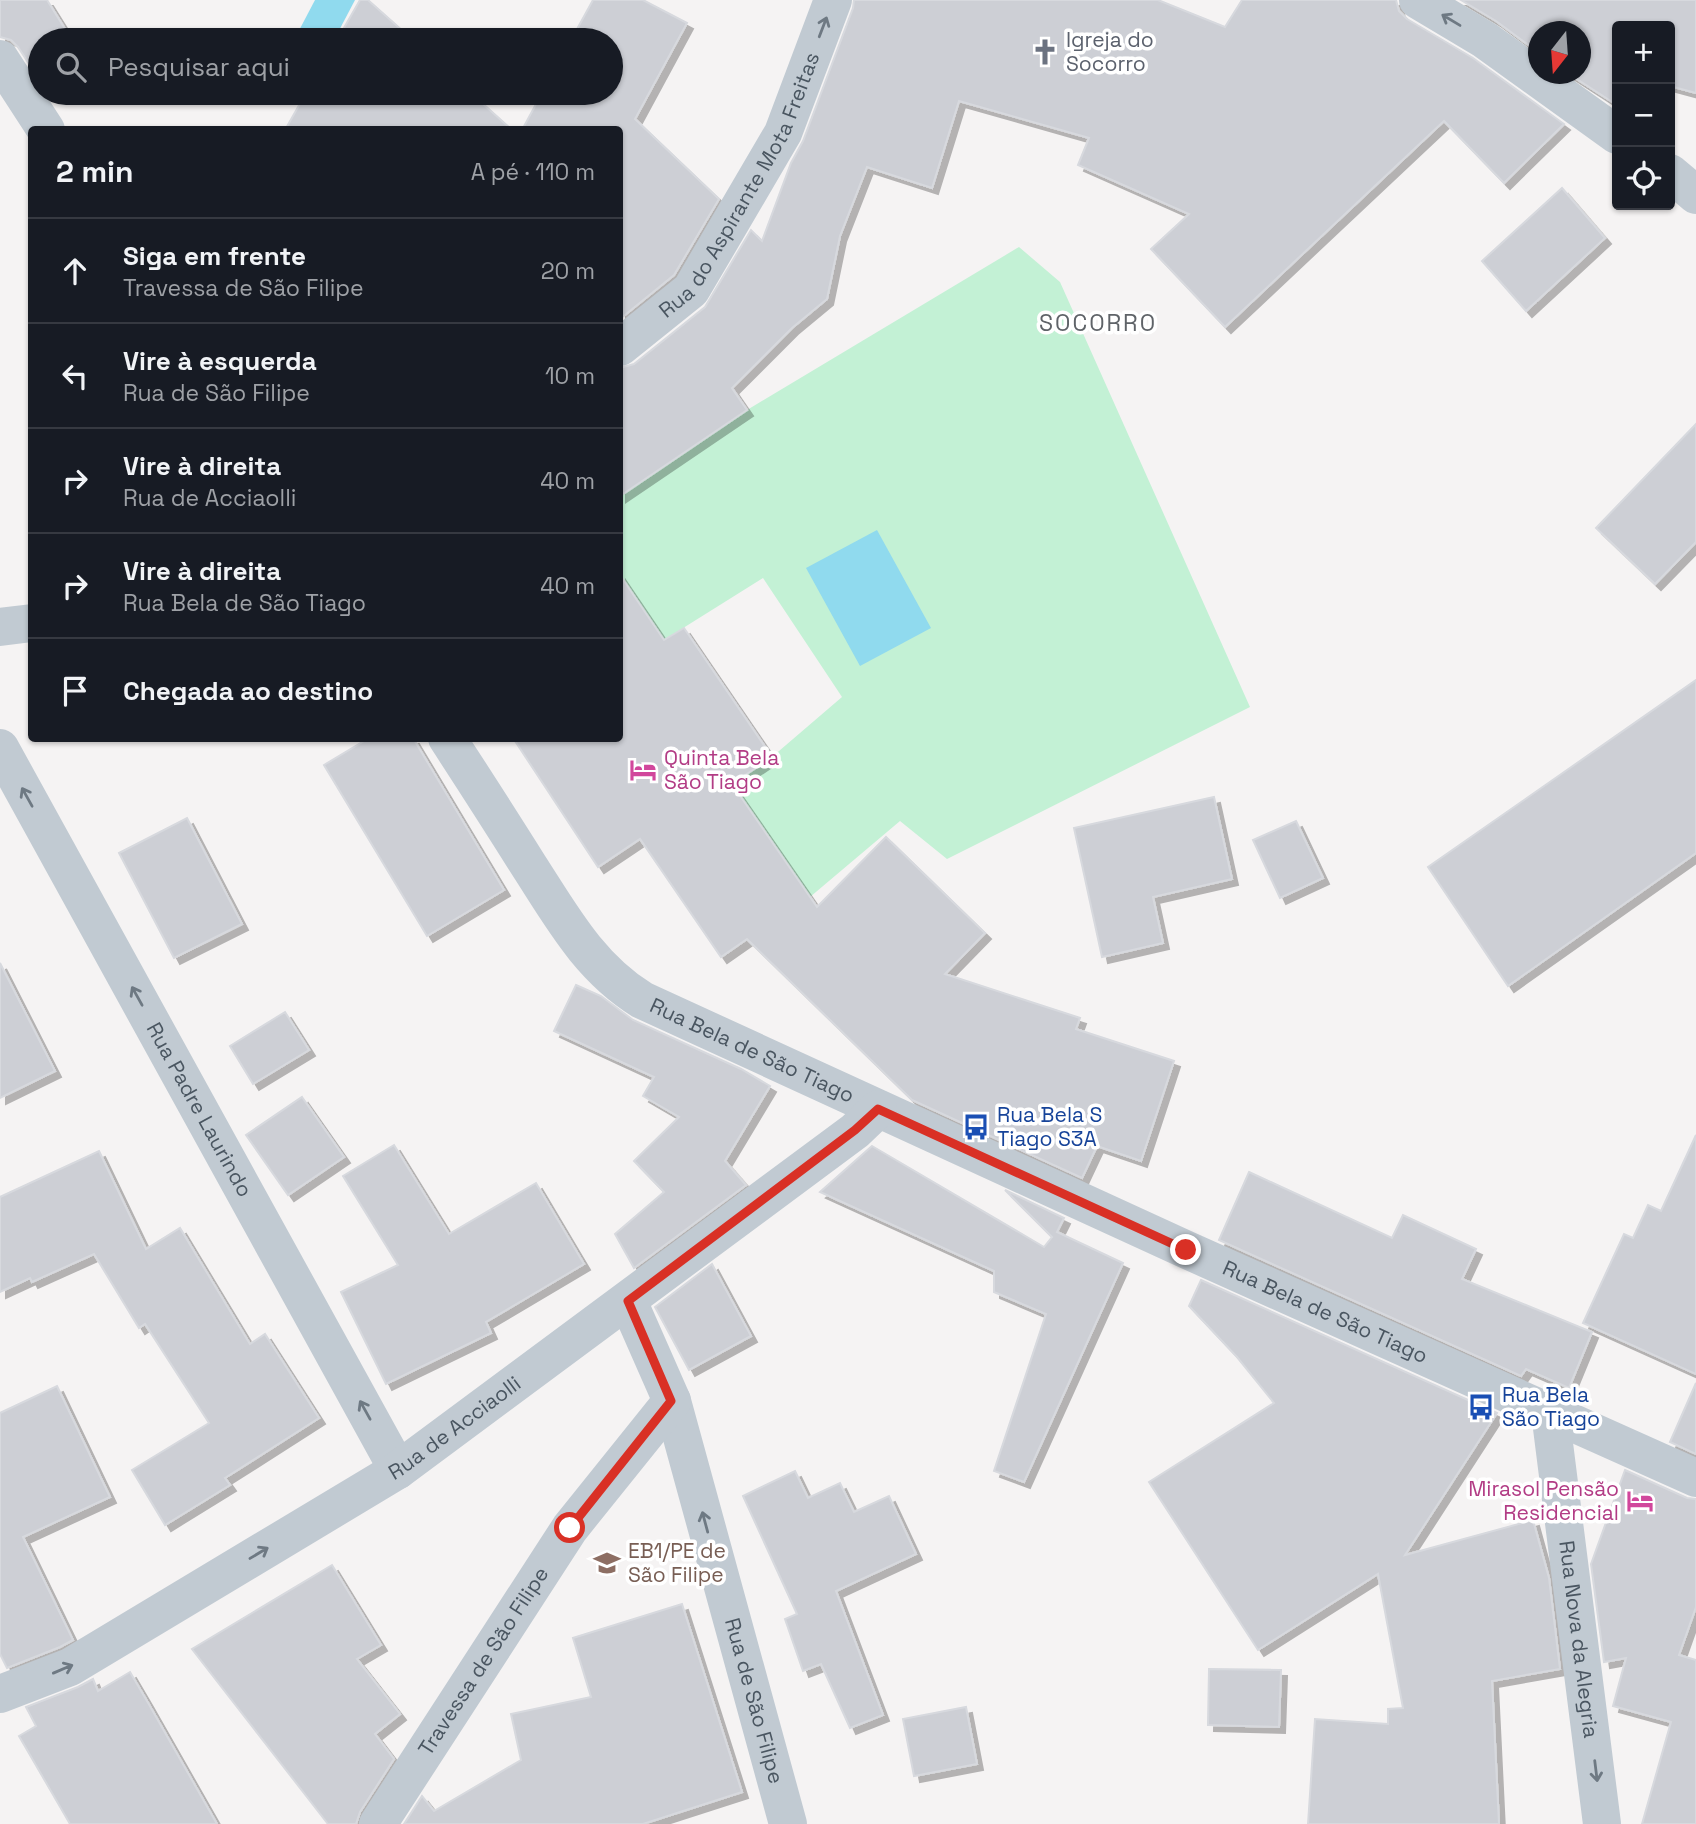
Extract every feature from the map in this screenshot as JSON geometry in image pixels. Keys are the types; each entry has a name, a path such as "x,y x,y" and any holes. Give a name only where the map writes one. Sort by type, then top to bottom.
{"street":[{"name":"Rua do Aspirante Mota Freitas","path":"623,346 691,290 783,133 833,0"},
{"path":"1418,0 1485,40 1612,131"},
{"path":"0,59 28,102"},
{"path":"30,105 43,126"},
{"path":"1675,177 1696,195"},
{"path":"0,627 28,624"},
{"name":"Rua Bela de São Tiago","path":"450,742 566,923 595,963 620,986 642,1000 716,1036 1696,1478"},
{"name":"Rua Padre Laurindo","path":"0,748 397,1470"},
{"name":"Rua de Acciaolli","path":"0,1694 70,1667 397,1470 628,1301 855,1130 878,1109"},
{"name":"Rua de São Filipe","path":"628,1301 671,1401 788,1824"},
{"name":"Travessa de São Filipe","path":"377,1824 570,1528 671,1401"},
{"name":"Rua Nova da Alegria","path":"1550,1412 1602,1824"}],"green space":[{"path":"1019,247 1060,282 1250,707 947,859 900,821 810,897 732,784 772,757 842,697 763,578 664,640 623,579 623,494 747,410"}],"water":[{"path":"315,0 355,0 340,28 300,28"},
{"path":"877,530 931,628 860,666 806,568"}],"building":[{"path":"0,0 47,0 64,28 28,28 28,62 11,40 0,37"},
{"path":"360,0 368,0 400,28 344,28"},
{"path":"593,0 643,0 687,23 635,119 719,199 674,275 623,317 623,126 524,126 536,105 623,105 623,28 578,28"},
{"path":"854,0 1158,0 1225,27 1242,0 1396,0 1399,11 1407,19 1473,58 1564,124 1504,183 1444,121 1225,327 1151,249 1189,214 1078,165 1089,138 959,101 932,188 867,167 840,236 827,299 792,328 732,388 747,410 623,494 623,367 634,364 705,307 751,230 762,241"},
{"path":"1461,0 1696,0 1696,93 1675,87 1675,21 1612,21 1612,102 1584,84 1591,84 1591,21 1528,21 1528,45"},
{"path":"299,105 484,105 508,126 287,126"},
{"path":"1562,188 1605,238 1526,311 1482,261"},
{"path":"1696,424 1696,542 1655,584 1596,528"},
{"path":"623,579 664,640 684,628 772,757 732,784 817,907 886,837 985,933 945,974 1080,1018 1076,1029 1174,1061 1141,1161 1097,1146 1082,1178 912,1100 747,939 721,957 640,839 598,867 516,742 623,742"},
{"path":"1696,680 1696,853 1508,986 1428,867"},
{"path":"362,742 415,742 504,890 427,936 324,765"},
{"path":"1214,797 1232,879 1153,897 1163,943 1102,957 1074,828"},
{"path":"187,818 242,924 174,958 119,853"},
{"path":"1296,821 1323,878 1280,898 1253,840"},
{"path":"0,963 55,1071 0,1098"},
{"path":"576,985 601,996 633,1020 741,1069 770,1086 725,1161 746,1185 634,1268 615,1234 664,1192 634,1161 679,1117 643,1096 654,1077 554,1031"},
{"path":"285,1012 309,1050 253,1084 230,1046"},
{"path":"302,1097 344,1157 288,1195 246,1135"},
{"path":"1696,1135 1696,1374 1583,1323 1624,1234 1633,1238 1648,1205 1661,1211"},
{"path":"394,1145 449,1234 536,1183 584,1264 486,1322 491,1333 386,1384 341,1292 398,1265 343,1176"},
{"path":"872,1146 1044,1247 1052,1237 1005,1190 1064,1218 1057,1232 1123,1263 1024,1482 994,1471 1046,1314 994,1292 994,1271 820,1192"},
{"path":"99,1151 146,1249 180,1228 250,1344 265,1334 319,1418 225,1478 230,1485 165,1525 132,1470 209,1423 145,1324 139,1328 94,1254 32,1282 30,1278 0,1292 0,1197"},
{"path":"1249,1172 1392,1238 1403,1215 1476,1249 1462,1279 1592,1332 1569,1388 1526,1369 1521,1376 1219,1240"},
{"path":"712,1264 751,1336 689,1370 655,1307"},
{"path":"1201,1280 1497,1413 1405,1555 1533,1520 1549,1578 1560,1669 1492,1681 1499,1824 1308,1824 1315,1719 1388,1724 1388,1709 1403,1708 1378,1574 1258,1650 1149,1482 1274,1403 1237,1357 1189,1306"},
{"path":"1696,1383 1696,1454 1670,1442"},
{"path":"57,1386 110,1497 23,1537 73,1640 7,1668 0,1654 0,1413"},
{"path":"1625,1470 1687,1498 1696,1499 1696,1607 1679,1655 1696,1660 1696,1824 1642,1824 1671,1722 1613,1706 1626,1658 1604,1662 1591,1564"},
{"path":"795,1471 808,1498 840,1483 854,1512 889,1496 916,1554 836,1591 883,1715 850,1728 821,1664 803,1671 785,1619 797,1614 743,1496"},
{"path":"332,1565 381,1645 357,1659 400,1714 375,1734 394,1759 360,1812 356,1824 328,1824 192,1649"},
{"path":"682,1604 742,1792 643,1824 404,1824 422,1796 434,1811 521,1760 511,1714 591,1697 573,1638"},
{"path":"1209,1669 1281,1670 1279,1727 1208,1725"},
{"path":"130,1672 217,1824 70,1824 19,1736 36,1726 26,1707 93,1679 98,1691"},
{"path":"966,1707 977,1764 914,1776 903,1719"}],"place":[{"name":"Igreja do Socorro","path":"1045,52"},
{"name":"Quinta Bela São Tiago","path":"643,770"},
{"name":"Rua Bela S Tiago S3A","path":"976,1127"},
{"name":"Rua Bela São Tiago","path":"1481,1407"},
{"name":"Mirasol Pensão Residencial","path":"1640,1501"},
{"name":"EB1/PE de São Filipe","path":"607,1563"}],"district":[{"name":"SOCORRO","path":"1098,323"}],"route":[{"path":"570,1528 671,1401 628,1301 855,1130 878,1109 1186,1250"}]}
